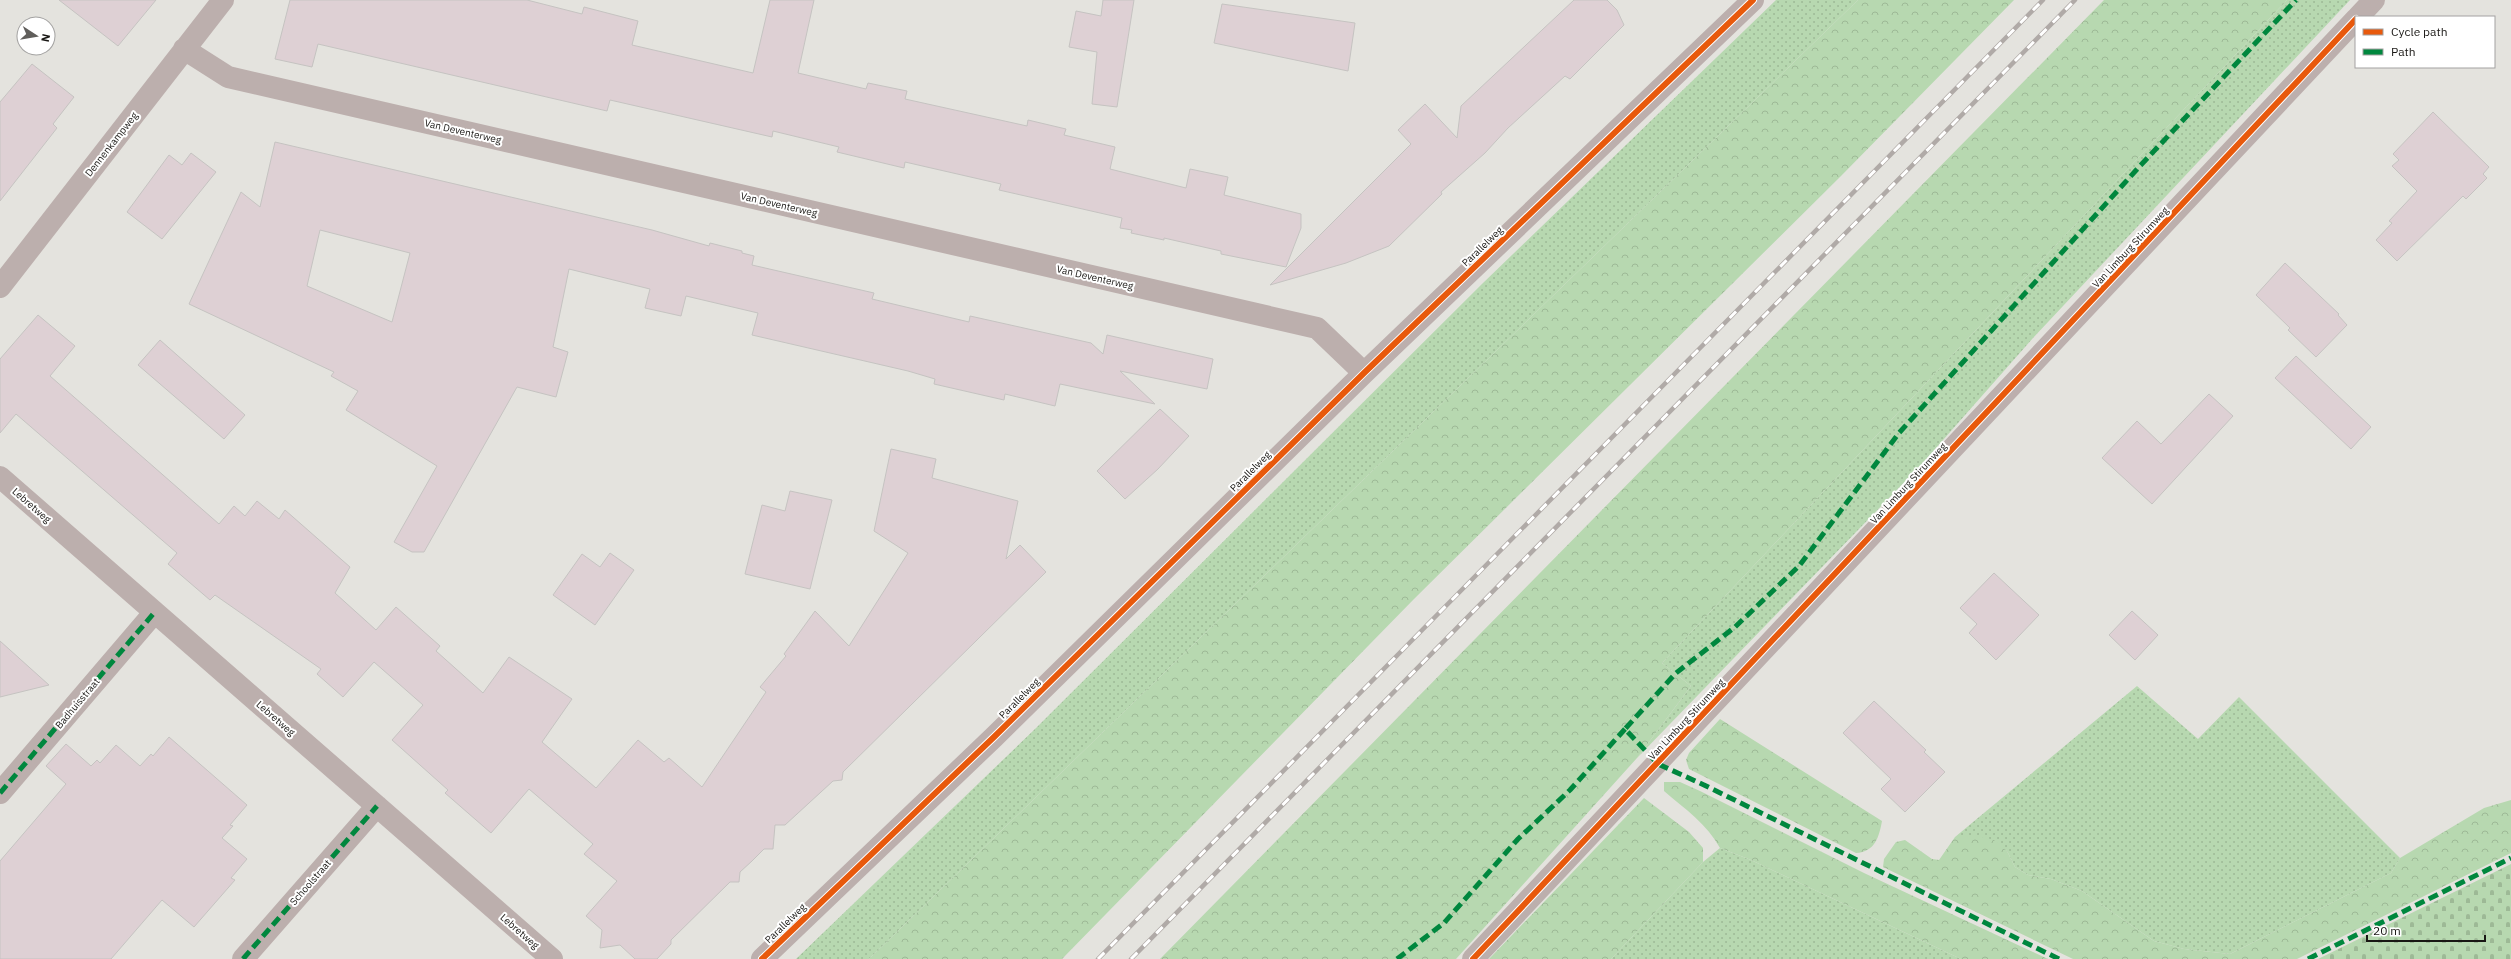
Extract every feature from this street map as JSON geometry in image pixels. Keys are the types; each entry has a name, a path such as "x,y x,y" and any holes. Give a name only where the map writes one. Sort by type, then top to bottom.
{"street":[{"name":"Dennenkampweg","path":"0,287 222,0"},
{"name":"Parallelweg","path":"762,959 994,737 1364,373 1753,0"},
{"path":"2359,16 2374,0"},
{"name":"Van Limburg Stirumweg","path":"1473,959 2355,20"},
{"name":"Van Deventerweg","path":"184,49 228,77 1318,328 1364,373"},
{"name":"Lebretweg","path":"0,477 552,959"},
{"name":"Badhuisstraat","path":"0,794 154,613"},
{"name":"Schoolstraat","path":"243,959 377,806"}],"green space":[{"path":"1776,0 1858,0 869,959 796,959 1034,730 1483,283"},
{"path":"1858,0 2014,0 1841,176 1414,599 1062,959 869,959"},
{"path":"2104,0 2287,0 1662,663 1691,686 1637,758 1456,959 1160,959"},
{"path":"2287,0 2350,0 2033,338 1921,465 1637,758 1691,686 1662,663"},
{"path":"2137,686 2198,739 2239,697 2400,858 2391,873 2230,954 2184,949 2154,941 2082,891 2051,879 2028,875 2015,867 2007,851 1955,837"},
{"path":"1720,719 1882,821 1879,833 1872,847 1868,850 1856,853 1689,769 1686,760 1689,753"},
{"path":"1664,782 1680,782 1700,791 1864,873 2048,959 1961,959 1751,860 1720,848 1715,839 1702,824 1664,791"},
{"path":"1644,798 1689,832 1703,848 1703,862 1611,959 1489,959"},
{"path":"2511,800 2511,853 2297,959 2073,959 1883,867 1884,859 1896,842 1905,840 1932,859 1939,860 1955,837 1974,835 1994,840 2007,851 2015,867 2028,875 2051,879 2082,891 2154,941 2184,949 2230,954 2391,873 2400,858 2484,808"},
{"path":"1720,848 1751,860 1961,959 1611,959 1703,862"},
{"path":"2511,864 2511,959 2318,959"}],"building":[{"path":"59,0 156,0 118,46"},
{"path":"290,0 527,0 582,14 584,7 638,21 632,45 753,73 770,0 814,0 798,73 866,89 868,83 907,91 905,99 1027,126 1028,120 1066,129 1064,135 1115,147 1110,169 1186,188 1190,169 1228,177 1224,195 1301,214 1301,228 1286,267 1221,254 1221,251 1164,238 1164,240 1131,233 1132,230 1120,228 1122,218 999,190 1001,184 905,162 904,168 837,152 839,147 773,131 772,137 610,100 607,111 318,44 312,67 275,59"},
{"path":"1103,0 1134,0 1117,107 1092,104 1097,52 1069,47 1076,11 1101,16"},
{"path":"1574,0 1607,0 1617,10 1624,25 1570,79 1565,76 1508,128 1485,153 1441,192 1442,194 1389,246 1346,263 1270,285 1411,144 1398,130 1425,104 1457,138 1461,106"},
{"path":"1222,4 1355,23 1348,71 1214,43"},
{"path":"32,64 74,97 53,124 57,128 0,201 0,102"},
{"path":"2433,112 2489,167 2483,174 2487,178 2466,199 2463,196 2397,261 2376,240 2392,223 2389,221 2417,191 2392,166 2399,160 2393,154"},
{"path":"275,142 652,230 709,246 710,243 742,251 742,253 754,256 752,265 874,293 872,299 969,322 970,316 1091,343 1103,354 1107,335 1213,359 1207,389 1120,371 1155,404 1060,384 1055,406 1005,394 1004,400 934,384 935,379 908,371 752,335 758,313 686,296 681,316 645,308 650,289 569,269 553,347 568,352 556,397 517,387 424,552 412,552 394,542 437,466 346,410 358,391 331,376 334,372 189,304 241,192 260,207","holes":["320,230 410,253 392,322 307,286"]},
{"path":"191,153 216,172 162,239 127,212 169,155 182,165"},
{"path":"2285,263 2339,314 2338,315 2347,325 2316,357 2288,330 2290,328 2256,295"},
{"path":"38,315 75,346 50,376 219,524 234,506 245,516 257,501 279,519 285,510 350,567 335,593 376,630 396,607 440,646 436,651 483,693 509,657 572,699 542,742 596,788 638,740 664,762 669,758 702,787 766,692 760,687 786,656 784,654 815,611 849,646 908,553 874,531 891,449 936,459 932,478 1018,501 1006,559 1020,545 1046,572 843,772 842,780 833,781 785,825 775,825 773,849 764,849 740,872 739,882 730,882 671,940 671,944 657,959 635,959 620,945 600,948 602,930 586,916 617,881 584,854 593,844 529,789 491,833 445,793 448,790 392,740 423,705 374,662 343,697 317,674 321,669 215,595 210,600 168,564 177,553 16,414 0,433 0,359"},
{"path":"160,340 245,415 224,439 138,365"},
{"path":"2296,356 2371,427 2351,449 2275,378"},
{"path":"2209,394 2233,416 2152,504 2102,458 2137,421 2161,444"},
{"path":"1160,409 1189,436 1158,469 1125,499 1097,471"},
{"path":"790,491 832,500 810,589 745,574 762,505 785,511"},
{"path":"610,553 634,570 595,625 553,595 582,554 600,567"},
{"path":"1994,573 2039,615 1996,660 1969,633 1977,624 1960,608"},
{"path":"2132,611 2158,635 2135,660 2109,635"},
{"path":"0,641 49,685 0,697"},
{"path":"1874,701 1926,750 1924,752 1945,772 1905,812 1881,789 1891,779 1843,733"},
{"path":"169,737 247,805 230,825 233,826 222,838 247,859 231,878 235,880 194,927 162,900 111,959 0,959 0,861 66,784 46,766 66,744 91,766 97,760 100,763 116,745 140,766 151,754 153,756"}],"railway":[{"path":"1098,959 2043,0"},
{"path":"1131,959 2075,0"}],"marked path":[{"path":"2059,959 1704,785 1658,764 1625,729 1676,673 1735,627 1799,566 1899,433 2139,167 2296,0"},
{"path":"0,793 154,613"},
{"path":"1397,959 1444,923 1518,839 1570,790 1625,729"},
{"path":"243,959 377,806"},
{"path":"2308,959 2511,858"}],"cycle path":[{"path":"762,959 994,737 1364,373 1753,0"},
{"path":"1473,959 2355,20"}]}
